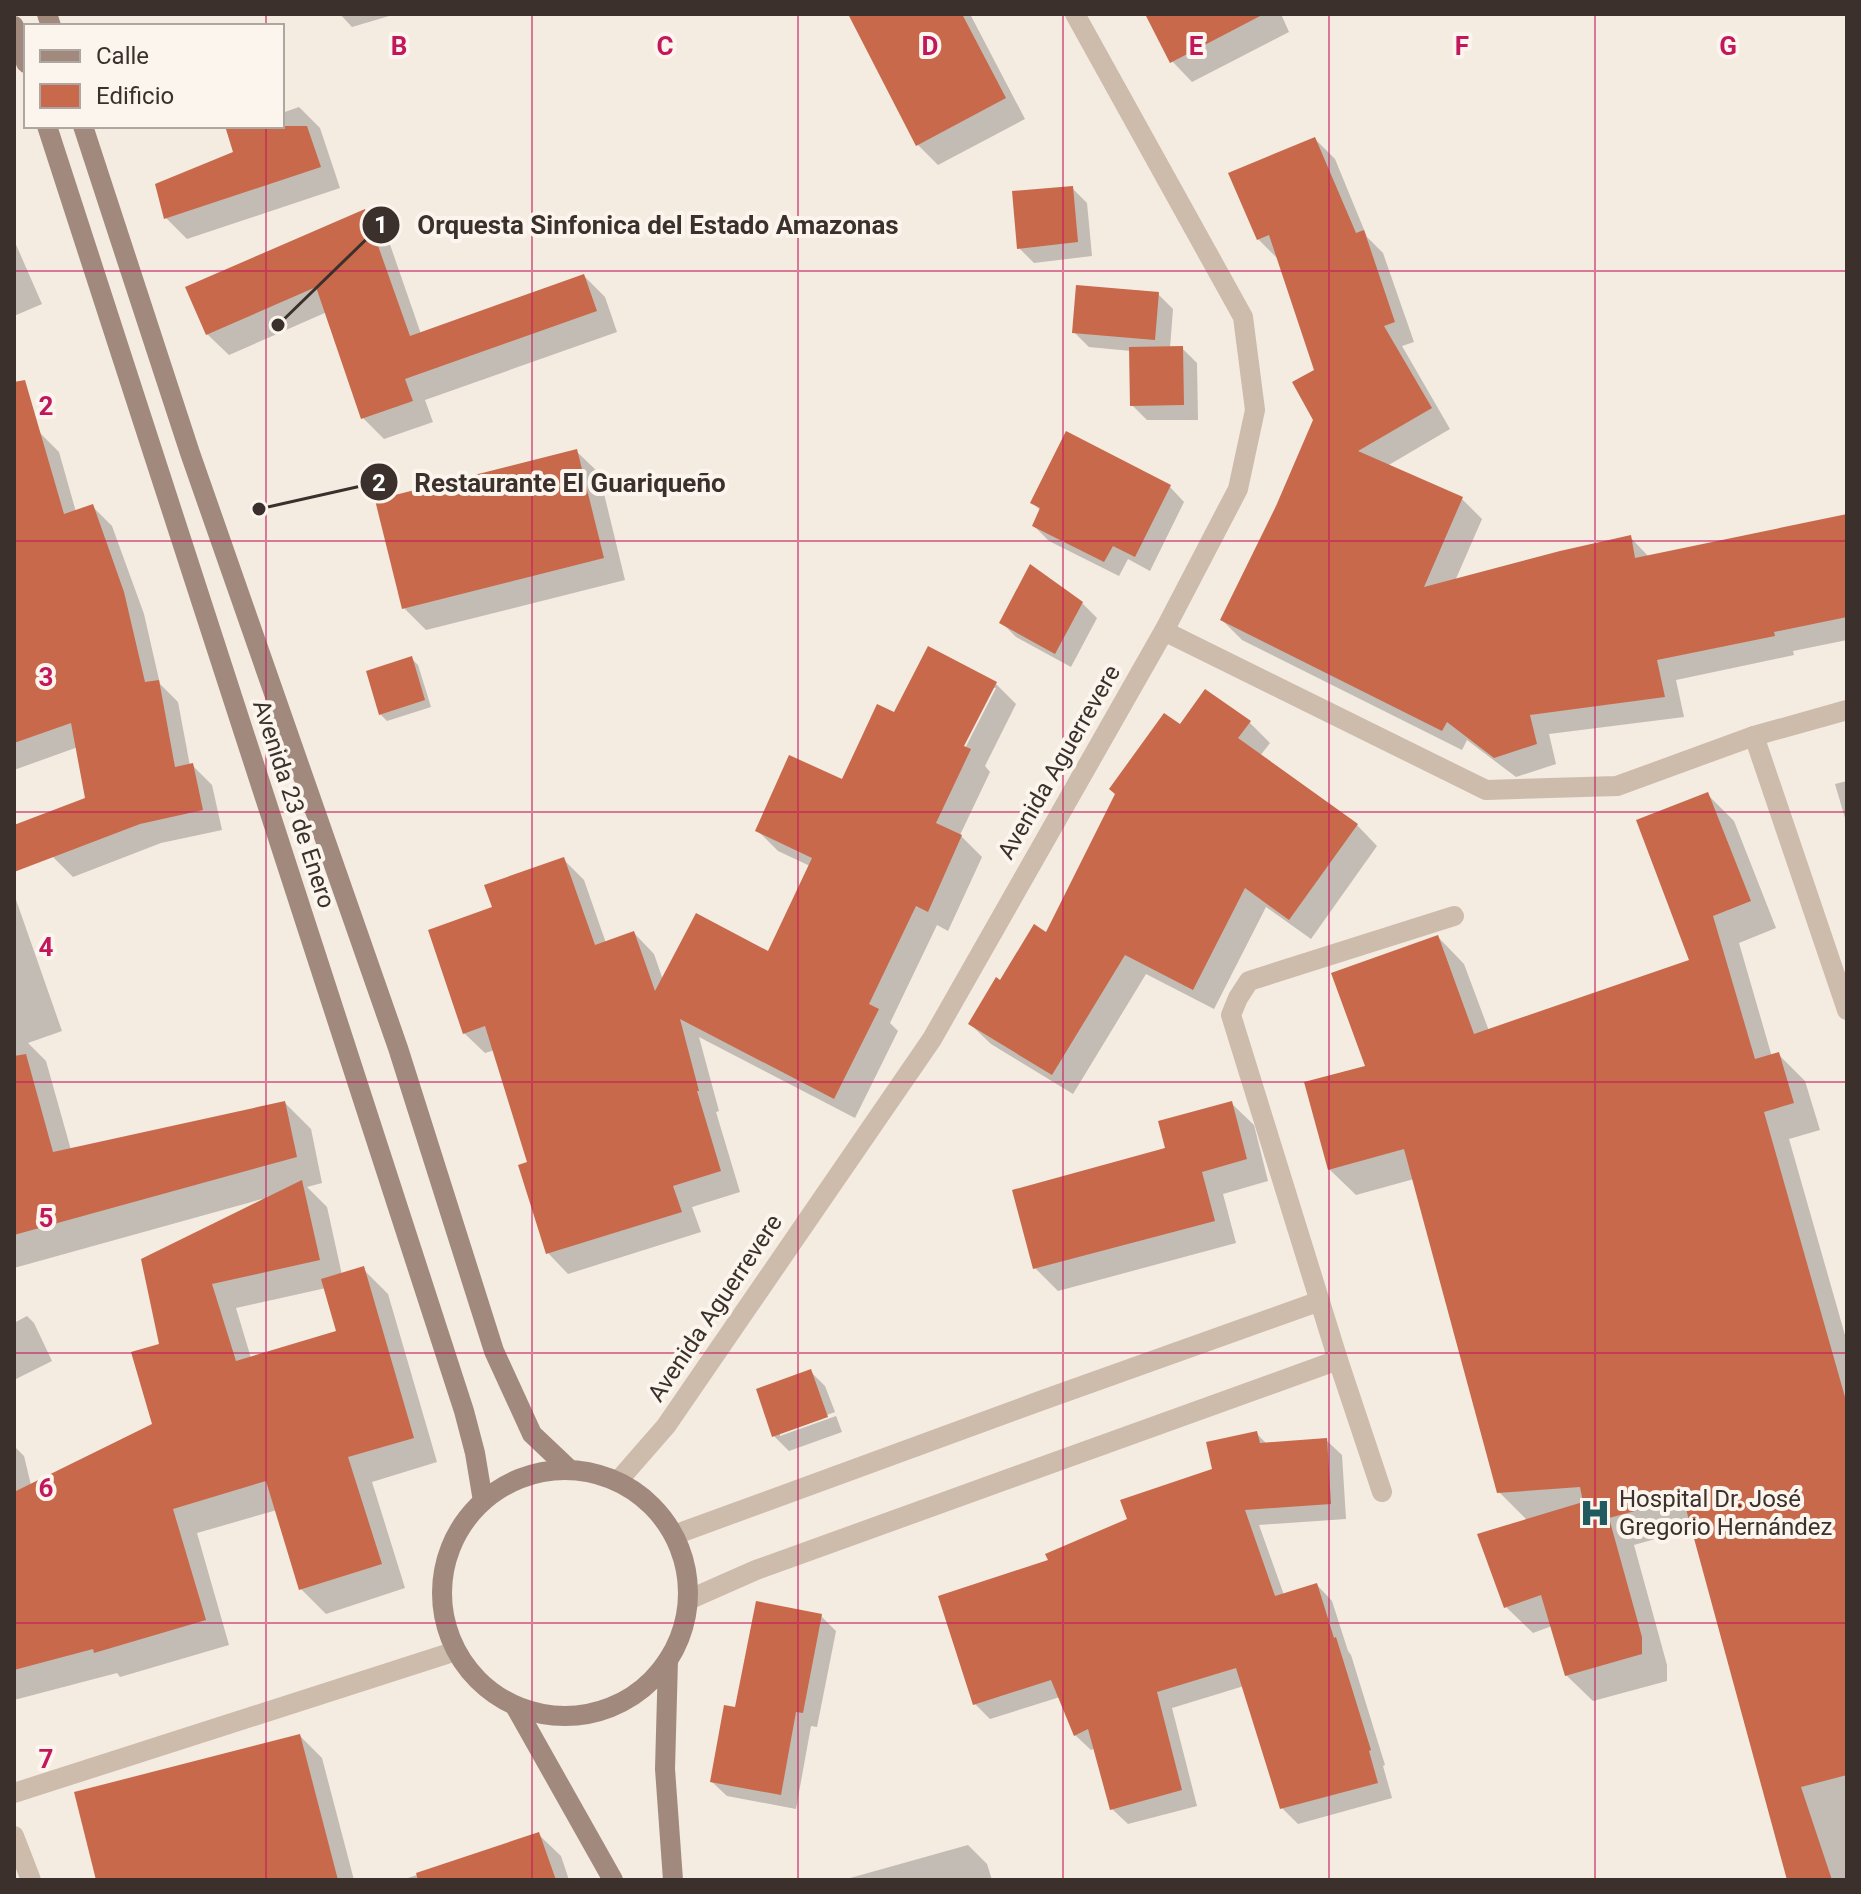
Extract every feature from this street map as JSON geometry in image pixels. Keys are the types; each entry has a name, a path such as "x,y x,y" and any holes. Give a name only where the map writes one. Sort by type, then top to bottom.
{"main road":[{"path":"14,26 24,57"},
{"name":"Avenida 23 de Enero","path":"48,128 464,1411 483,1501"},
{"name":"Avenida 23 de Enero","path":"84,128 190,453 398,1048 494,1351 532,1434 569,1469"},
{"path":"569,1469 618,1481 640,1495 659,1514 674,1535 685,1567 688,1600 681,1631 668,1660 646,1687 616,1706 583,1716 549,1716 515,1706 481,1684 456,1651 444,1612 443,1571 458,1533 483,1501 508,1483 537,1472 569,1469"},
{"path":"668,1660 665,1769 673,1880"},
{"path":"515,1706 613,1880"}],"street":[{"name":"Avenida Aguerrevere","path":"618,1481 666,1426 932,1039 1164,631 1238,489 1255,410 1243,317 1075,14"},
{"path":"1164,631 1486,790 1617,786 1754,736 1847,710"},
{"path":"1754,736 1847,1010"},
{"path":"1382,1492 1231,1015 1249,981 1454,916"},
{"path":"674,1535 1320,1301"},
{"path":"688,1600 756,1570 1338,1360"},
{"path":"14,1793 456,1651"},
{"path":"14,1836 31,1880"}],"building":[{"path":"848,14 962,14 1006,98 916,146"},
{"path":"1145,14 1264,14 1170,63"},
{"path":"307,126 321,167 164,219 155,184 233,152 226,128"},
{"path":"1315,137 1356,233 1364,230 1395,322 1384,326 1432,408 1358,451 1463,497 1424,587 1631,535 1635,558 1847,514 1847,617 1774,632 1775,636 1657,660 1665,697 1530,715 1537,744 1494,758 1447,722 1442,731 1220,620 1276,506 1313,420 1292,382 1314,370 1269,235 1257,240 1228,173"},
{"path":"1073,186 1078,242 1017,249 1012,191"},
{"path":"365,209 410,336 584,274 597,311 405,379 413,401 361,419 316,287 206,335 185,287"},
{"path":"1076,285 1159,292 1155,340 1072,333"},
{"path":"1183,346 1184,405 1130,406 1129,347"},
{"path":"25,380 64,514 93,504 124,592 145,682 159,680 175,767 193,763 203,810 140,824 14,872 14,825 85,798 71,723 14,743 14,382"},
{"path":"1066,431 1171,485 1135,557 1113,546 1104,562 1032,526 1040,508 1030,503"},
{"path":"577,449 604,558 402,609 375,500"},
{"path":"1030,564 1083,602 1055,654 999,623"},
{"path":"928,646 997,682 964,746 971,749 936,823 962,835 928,912 916,906 869,1004 879,1009 834,1099 680,1019 721,1171 673,1186 682,1212 546,1254 518,1165 527,1162 485,1026 463,1034 428,930 492,907 484,885 564,857 595,945 634,931 655,991 696,913 768,951 812,858 755,831 789,755 842,779 877,704 894,712"},
{"path":"412,656 425,700 379,715 366,671"},
{"path":"1205,689 1251,721 1238,738 1358,824 1289,920 1245,888 1193,990 1125,955 1052,1075 968,1024 996,977 1000,980 1034,924 1046,932 1115,794 1109,789 1164,713 1180,724"},
{"path":"1708,792 1751,901 1713,916 1755,1059 1779,1052 1794,1103 1764,1112 1847,1404 1847,1775 1801,1787 1832,1880 1787,1880 1683,1498 1609,1518 1642,1637 1642,1654 1565,1676 1541,1595 1504,1608 1477,1534 1583,1502 1580,1487 1497,1493 1404,1149 1328,1170 1304,1082 1365,1066 1331,973 1438,935 1474,1034 1689,960 1636,820"},
{"path":"26,1054 53,1152 285,1101 297,1157 14,1235 14,1056"},
{"path":"1232,1101 1247,1159 1202,1172 1215,1221 1033,1269 1012,1190 1165,1148 1158,1121"},
{"path":"302,1180 320,1260 212,1284 236,1361 336,1331 321,1279 364,1266 414,1438 348,1457 382,1564 299,1590 266,1481 173,1509 206,1620 94,1653 93,1649 14,1670 14,1492 152,1424 131,1352 159,1344 141,1259"},
{"path":"811,1369 828,1417 772,1437 756,1389"},
{"path":"1257,1431 1260,1443 1327,1438 1331,1504 1245,1510 1275,1596 1317,1583 1371,1750 1378,1783 1280,1809 1236,1668 1157,1692 1182,1790 1110,1810 1088,1729 1074,1736 1051,1680 973,1705 938,1596 1048,1560 1045,1554 1127,1519 1120,1500 1212,1469 1206,1442"},
{"path":"756,1601 822,1614 803,1713 796,1712 781,1795 710,1782 724,1705 735,1707"},
{"path":"300,1734 338,1880 96,1880 74,1792"},
{"path":"539,1832 556,1880 418,1880 416,1873"}],"place":[{"name":"Orquesta Sinfonica del Estado Amazonas","path":"278,325"},
{"name":"Restaurante El Guariqueño","path":"259,509"},
{"name":"Hospital Dr. José Gregorio Hernández","path":"1595,1513"}]}
